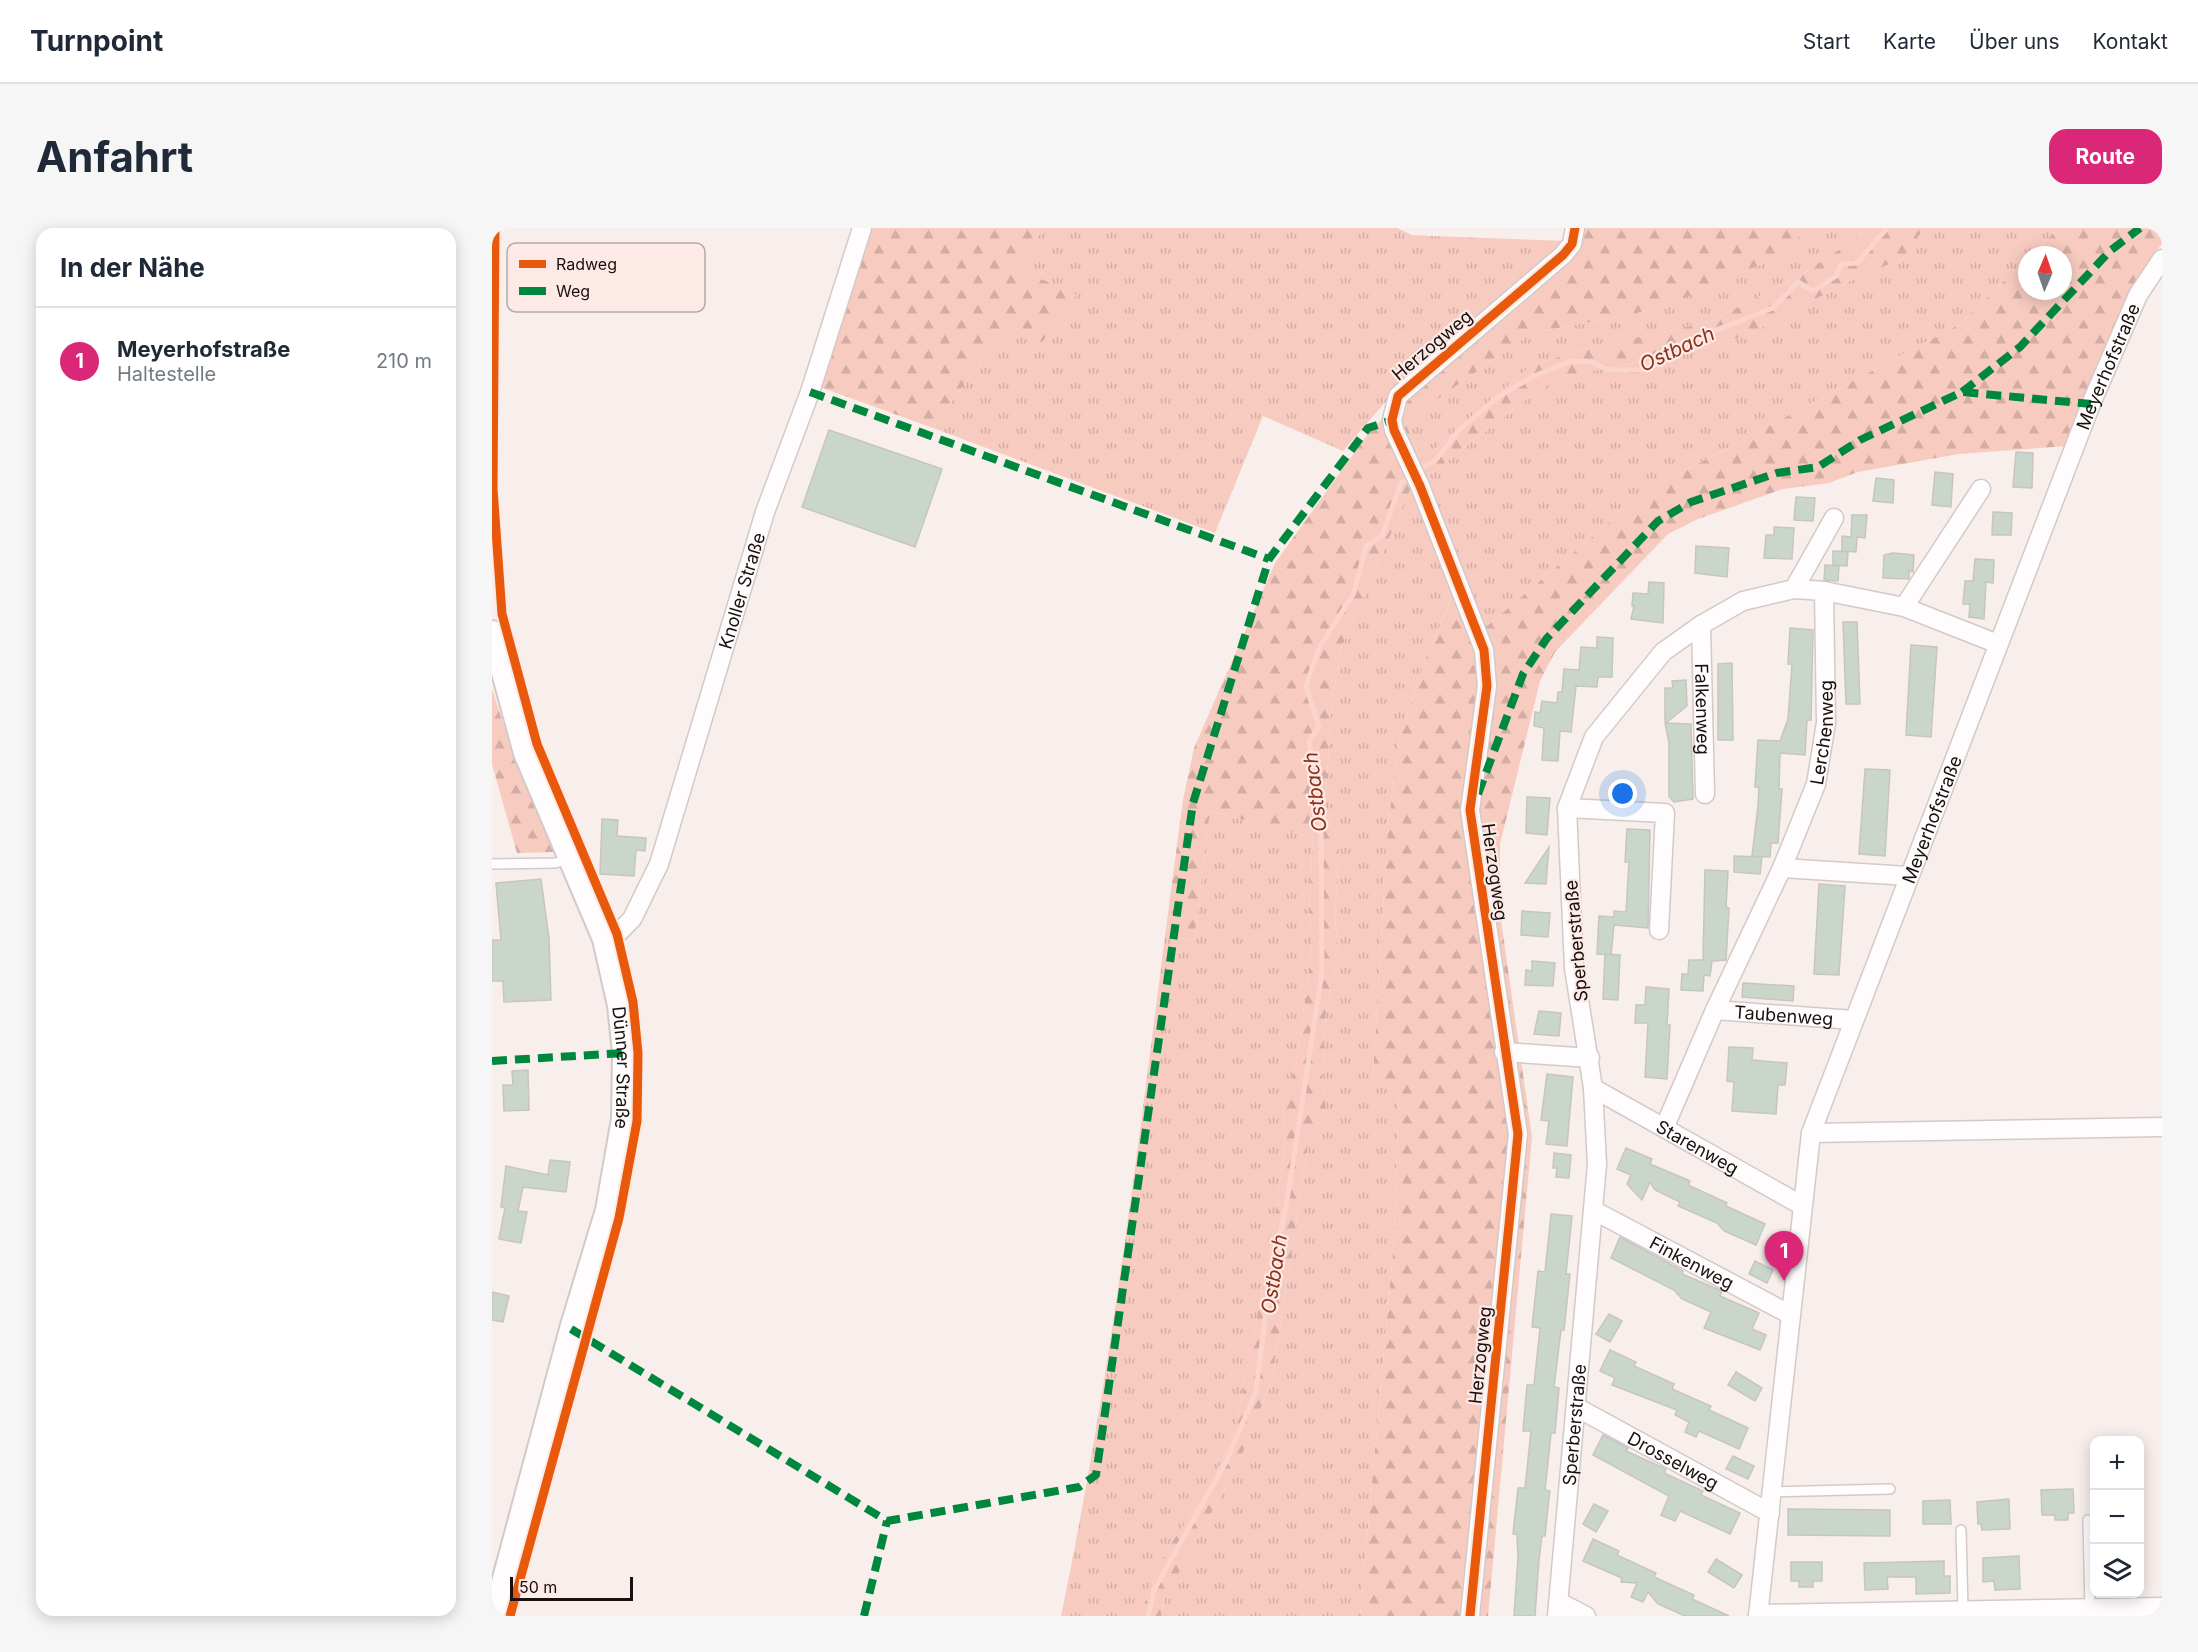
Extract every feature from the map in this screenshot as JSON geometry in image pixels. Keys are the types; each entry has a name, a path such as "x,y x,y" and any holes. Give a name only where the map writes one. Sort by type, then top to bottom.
{"street":[{"name":"Knoller Straße","path":"604,939 617,934 632,919 659,864 765,512 810,392 862,228"},
{"name":"Herzogweg","path":"1470,1616 1518,1134 1504,1052 1470,810 1487,686 1484,650 1420,486 1394,430 1392,420 1398,396 1563,255 1572,244 1575,228"},
{"name":"Meyerhofstraße","path":"1758,1615 1773,1492 1801,1205 1811,1133 2091,404 2138,295 2162,260"},
{"path":"1904,607 1981,489"},
{"path":"1794,589 1834,518"},
{"name":"Sperberstraße","path":"1558,1609 1597,1164 1590,1058 1575,968 1567,808 1594,737 1663,652 1701,625 1743,601 1794,589 1824,591 1904,607 1998,644"},
{"name":"Lerchenweg","path":"1665,1126 1715,1010 1782,867 1816,784 1827,723 1824,591"},
{"name":"Falkenweg","path":"1701,625 1705,794"},
{"name":"Dünner Straße","path":"492,632 525,753 604,939 620,1015 624,1053 623,1119 607,1210 571,1329 494,1616"},
{"path":"1567,808 1665,813 1659,930"},
{"path":"1782,867 1908,876"},
{"name":"Taubenweg","path":"1715,1010 1854,1020"},
{"path":"1504,1052 1590,1058"},
{"name":"Starenweg","path":"1593,1088 1665,1126 1801,1205"},
{"path":"1811,1133 2162,1127"},
{"name":"Finkenweg","path":"1593,1210 1791,1315"},
{"name":"Drosselweg","path":"1576,1407 1770,1513"},
{"path":"1758,1615 2162,1607"},
{"path":"1558,1609 1586,1616"}],"lane":[{"path":"492,864 555,864 570,859"},
{"path":"1773,1492 1890,1489"},
{"path":"2088,1520 2090,1608"},
{"path":"1961,1530 1963,1610"}],"green space":[{"path":"869,228 1044,228 1016,268 1077,295 1042,342 1004,329 933,428 820,387"},
{"path":"1044,228 1397,228 1412,235 1567,241 1394,392 1343,451 1263,416 1215,533 933,428 1004,329 1076,296 1016,268"},
{"path":"1581,228 1807,228 1782,255 1685,298 1634,314 1531,333 1405,422 1421,461 1532,365 1593,347 1709,322 1801,275 1871,228 1924,228 1904,258 1854,279 1745,336 1679,355 1563,376 1536,392 1410,490 1340,651 1331,710 1325,809 1339,845 1335,913 1338,956 1326,1012 1322,1082 1326,1109 1308,1145 1272,1380 1239,1462 1165,1598 1161,1616 1139,1616 1165,1552 1210,1488 1235,1431 1271,1245 1286,1139 1283,1107 1297,1061 1313,938 1309,912 1313,837 1210,811 1194,941 1165,936 1183,800 1194,748 1275,563 1370,431 1405,398 1572,259 1582,239"},
{"path":"1807,228 1871,228 1801,275 1709,322 1593,347 1532,365 1421,461 1405,422 1531,333 1634,314 1685,298 1782,255"},
{"path":"1924,228 2059,228 2040,246 2018,246 2018,268 1960,324 1645,492 1487,626 1462,573 1426,658 1400,734 1388,826 1373,1074 1399,1091 1394,1241 1360,1616 1161,1616 1165,1598 1239,1462 1272,1380 1308,1145 1326,1109 1322,1082 1326,1012 1338,956 1335,913 1339,845 1325,809 1331,710 1340,651 1410,490 1536,392 1563,376 1679,355 1745,336 1854,279 1904,258"},
{"path":"2059,228 2162,228 2162,243 2131,290 2067,446 1959,454 1858,472 1829,483 1783,489 1698,519 1668,534 1555,652 1540,681 1500,844 1500,913 1532,1137 1488,1616 1360,1616 1394,1241 1399,1091 1373,1075 1388,826 1400,734 1426,658 1463,572 1487,626 1645,492 1960,324 2018,268 2018,300 2072,300 2072,246 2040,246"},
{"path":"492,689 516,763 554,852 517,853 492,764"},
{"path":"1210,811 1313,837 1309,912 1313,938 1297,1061 1283,1107 1286,1139 1271,1245 1235,1431 1210,1488 1165,1552 1139,1616 1061,1616 1107,1362 1132,1192 1165,936 1194,941"}],"building":[{"path":"829,430 942,469 915,547 802,507"},
{"path":"2016,452 2033,453 2032,488 2013,487"},
{"path":"1935,472 1953,474 1951,507 1932,505"},
{"path":"1876,478 1894,480 1893,503 1873,501"},
{"path":"1796,497 1815,498 1813,521 1794,520"},
{"path":"1993,512 2012,513 2011,535 1992,535"},
{"path":"1852,515 1867,515 1865,538 1857,537 1856,552 1842,551 1842,536 1851,537"},
{"path":"1774,527 1794,528 1792,559 1764,558 1766,535 1774,535"},
{"path":"1696,546 1729,548 1727,577 1695,573"},
{"path":"1833,551 1848,552 1847,566 1833,565"},
{"path":"1893,553 1914,555 1913,572 1909,571 1909,579 1883,578 1884,555"},
{"path":"1975,559 1994,560 1993,583 1986,582 1984,619 1969,617 1970,604 1963,604 1965,581 1973,581"},
{"path":"1825,565 1839,566 1838,581 1824,580"},
{"path":"1649,582 1664,583 1663,623 1631,619 1634,606 1632,606 1633,593 1648,594"},
{"path":"1843,622 1857,622 1860,704 1846,704"},
{"path":"1790,628 1813,630 1811,720 1807,720 1805,755 1780,753 1779,789 1782,789 1778,843 1771,843 1770,857 1752,856 1759,787 1755,787 1758,740 1780,741 1788,719 1792,664 1788,664"},
{"path":"1597,637 1613,638 1612,677 1598,677 1597,687 1576,686 1571,732 1560,731 1558,761 1542,760 1544,728 1534,726 1535,712 1540,713 1542,701 1557,703 1558,692 1562,692 1564,669 1579,670 1581,647 1597,648"},
{"path":"1911,645 1937,647 1931,737 1906,735"},
{"path":"1732,663 1733,740 1718,740 1718,664"},
{"path":"1686,680 1687,706 1666,723 1691,724 1693,799 1674,802 1669,797 1669,743 1665,723 1665,688 1673,688 1672,681"},
{"path":"1865,769 1890,770 1885,856 1859,854"},
{"path":"1527,797 1550,798 1547,835 1526,833"},
{"path":"602,819 618,820 617,836 646,838 645,851 636,850 634,876 600,874"},
{"path":"1627,829 1650,830 1648,928 1614,925 1611,955 1597,954 1599,916 1614,917 1614,911 1626,912 1629,862 1625,862"},
{"path":"1549,847 1546,884 1525,883"},
{"path":"1734,856 1762,857 1760,874 1734,872"},
{"path":"1705,870 1728,871 1726,907 1729,908 1726,960 1712,961 1710,976 1704,975 1703,991 1681,990 1682,974 1688,974 1689,960 1703,960"},
{"path":"541,879 549,938 551,1000 504,1002 503,981 492,981 492,940 501,940 496,883"},
{"path":"1819,884 1845,886 1839,975 1814,974"},
{"path":"1522,911 1550,913 1548,937 1521,935"},
{"path":"1605,954 1620,955 1618,1000 1603,999"},
{"path":"1532,961 1555,963 1553,986 1525,985 1526,970 1532,971"},
{"path":"1743,983 1794,986 1793,1001 1742,997"},
{"path":"1646,987 1669,989 1667,1079 1645,1077 1648,1023 1635,1023 1636,1005 1645,1005"},
{"path":"1539,1011 1561,1013 1559,1036 1534,1034"},
{"path":"1729,1047 1753,1048 1752,1060 1787,1063 1785,1085 1778,1085 1776,1114 1732,1111 1734,1082 1727,1081"},
{"path":"528,1070 529,1110 504,1111 503,1085 513,1085 512,1071"},
{"path":"1547,1074 1573,1077 1567,1146 1546,1144 1549,1121 1541,1120"},
{"path":"1626,1148 1652,1159 1650,1164 1690,1181 1688,1185 1727,1203 1726,1206 1765,1224 1756,1245 1724,1231 1717,1223 1678,1206 1680,1202 1655,1190 1650,1182 1642,1200 1627,1184 1631,1175 1617,1169"},
{"path":"1554,1153 1571,1155 1569,1178 1556,1177 1557,1168 1553,1168"},
{"path":"550,1160 570,1162 566,1192 523,1187 518,1211 527,1212 521,1243 499,1239 505,1208 501,1207 506,1166 548,1175"},
{"path":"1551,1214 1572,1216 1566,1274 1570,1274 1564,1330 1561,1330 1554,1387 1559,1388 1555,1433 1551,1433 1545,1490 1550,1491 1545,1536 1542,1536 1539,1560 1535,1616 1514,1616 1518,1558 1517,1534 1513,1534 1518,1488 1525,1488 1531,1431 1523,1431 1527,1385 1534,1385 1540,1328 1532,1327 1538,1271 1545,1272"},
{"path":"1620,1237 1683,1271 1682,1274 1722,1291 1720,1296 1759,1313 1752,1329 1766,1335 1760,1350 1704,1328 1711,1312 1682,1299 1674,1290 1611,1258"},
{"path":"1755,1261 1773,1270 1767,1283 1749,1274"},
{"path":"492,1292 509,1296 503,1322 492,1320"},
{"path":"1609,1314 1622,1321 1610,1342 1596,1334"},
{"path":"1610,1350 1636,1362 1634,1366 1674,1384 1672,1389 1711,1406 1709,1410 1748,1428 1739,1449 1699,1431 1696,1437 1685,1432 1689,1422 1675,1415 1677,1410 1612,1385 1615,1378 1600,1371"},
{"path":"1736,1372 1762,1388 1755,1401 1728,1385"},
{"path":"1603,1435 1628,1448 1626,1451 1666,1469 1664,1473 1703,1491 1701,1495 1740,1513 1730,1534 1680,1511 1675,1521 1661,1515 1669,1496 1593,1455"},
{"path":"1733,1456 1754,1466 1748,1479 1726,1469"},
{"path":"2073,1489 2074,1513 2068,1513 2068,1520 2055,1520 2055,1515 2042,1515 2041,1490"},
{"path":"2009,1499 2010,1529 1982,1530 1981,1524 1978,1524 1977,1502"},
{"path":"1950,1500 1951,1524 1923,1524 1923,1501"},
{"path":"1594,1504 1608,1511 1596,1532 1583,1524"},
{"path":"1788,1509 1890,1510 1890,1536 1788,1535"},
{"path":"1593,1539 1619,1551 1617,1555 1656,1573 1654,1577 1694,1595 1692,1599 1729,1616 1685,1616 1658,1604 1648,1592 1643,1602 1631,1597 1637,1583 1621,1582 1622,1578 1583,1561"},
{"path":"2019,1556 2020,1589 1995,1590 1994,1581 1983,1582 1983,1558"},
{"path":"1716,1559 1742,1575 1734,1588 1708,1572"},
{"path":"1944,1561 1944,1576 1950,1576 1950,1593 1916,1594 1916,1577 1887,1577 1888,1589 1865,1590 1864,1563"},
{"path":"1791,1562 1822,1562 1822,1581 1813,1581 1813,1587 1799,1587 1799,1581 1791,1581"}],"waterway":[{"name":"Ostbach","path":"1148,1616 1154,1590 1227,1460 1256,1391 1266,1311 1289,1189 1322,972 1321,827 1309,741 1319,727 1306,686 1319,648 1354,593 1366,546 1382,536 1401,483 1420,468 1435,461 1459,430 1498,397 1534,376 1571,361 1591,362 1609,370 1642,370 1667,349 1773,308 1798,282 1813,291 1836,276 1841,264 1857,263 1887,228"}],"marked path":[{"path":"1962,392 2020,347 2110,251 2140,228"},
{"path":"810,392 1269,559"},
{"path":"1478,794 1523,674 1547,638 1658,521 1691,502 1777,473 1818,467 1860,440 1962,392 2091,404"},
{"path":"571,1329 887,1521 1079,1487 1096,1475 1193,803 1269,559 1368,428 1392,420"},
{"path":"492,1061 624,1053"},
{"path":"864,1616 887,1521"}],"cycle path":[{"path":"495,228 493,489 502,614 537,744 617,934 633,1002 638,1053 637,1121 619,1218 510,1616"},
{"path":"1470,1616 1518,1134 1470,810 1487,686 1484,650 1420,486 1394,430 1392,420 1398,396 1563,255 1572,244 1575,228"}],"place":[{"name":"Meyerhofstraße","path":"1784,1281"}]}
